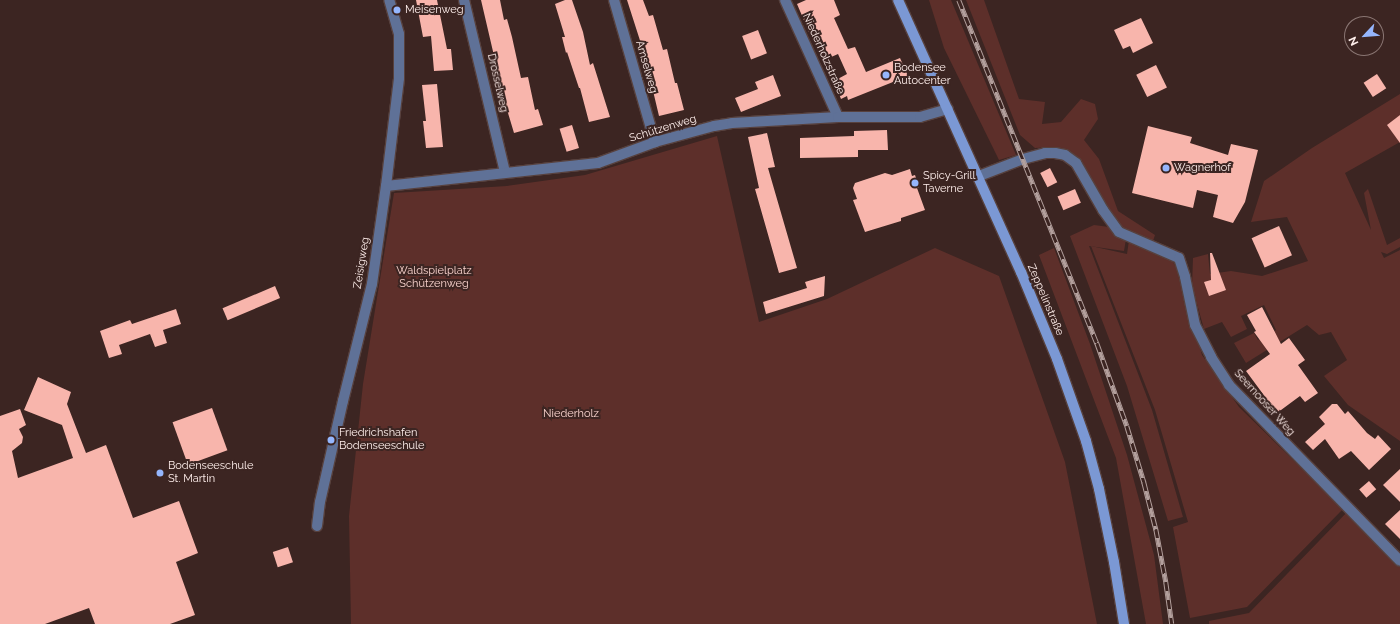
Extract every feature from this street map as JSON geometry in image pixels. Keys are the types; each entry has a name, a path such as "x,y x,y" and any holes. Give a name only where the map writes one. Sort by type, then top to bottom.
{"main road":[{"name":"Zeppelinstraße","path":"898,0 979,176 1037,310 1086,441 1100,490 1124,624"}],"street":[{"name":"Zeisigweg","path":"317,526 320,502 341,407 372,284 386,186 399,78 399,34 389,0"},
{"name":"Drosselweg","path":"464,0 505,172"},
{"name":"Amselweg","path":"614,0 655,142"},
{"name":"Niederholzstraße","path":"785,0 838,118"},
{"name":"Schützenweg","path":"386,186 598,163 655,142 714,126 732,123 838,118 920,117 948,109"},
{"name":"Seemooser Weg","path":"979,176 1023,158 1045,153 1065,155 1076,163 1103,210 1119,232 1179,258 1185,277 1195,325 1211,357 1229,385 1400,561"}],"green space":[{"path":"929,0 951,0 1016,155 999,160 944,48"},
{"path":"966,0 984,0 1019,99 1045,102 1042,124 1061,122 1081,99 1095,104 1098,119 1084,140 1099,159 1118,211 1155,235 1153,241 1126,232 1116,222 1078,158 1056,147 1035,148 1020,135"},
{"path":"1400,94 1400,142 1345,173 1371,230 1364,193 1368,189 1387,245 1400,238 1400,247 1387,254 1381,252 1384,258 1400,250 1400,441 1348,405 1324,376 1347,360 1331,332 1319,335 1307,325 1246,363 1234,343 1254,333 1258,340 1276,330 1264,305 1241,316 1247,329 1231,337 1222,322 1204,329 1192,286 1193,258 1208,254 1210,274 1231,271 1262,276 1308,261 1287,217 1251,222 1264,181 1312,148"},
{"name":"Niederholz","path":"717,136 759,322 827,299 935,248 999,276 1065,462 1097,624 351,624 349,516 363,384 394,193 507,186 585,175"},
{"path":"1094,225 1109,227 1126,239 1124,251 1089,246 1152,410 1183,517 1168,521 1127,386 1070,236"},
{"path":"1129,240 1171,258 1180,275 1202,355 1239,407 1343,509 1247,607 1190,618 1173,527 1188,522 1155,410 1091,246 1127,254"},
{"path":"1054,248 1090,344 1127,455 1154,555 1163,624 1146,624 1116,458 1039,255"},
{"path":"1351,508 1400,559 1400,624 1209,624 1209,621 1249,613"}],"building":[{"path":"416,0 437,0 447,49 451,49 453,70 434,71 431,36 423,37"},
{"path":"481,0 500,0 504,20 507,19 512,37 521,78 528,77 535,110 538,109 543,125 514,133 505,103"},
{"path":"565,0 572,0 583,32 590,65 593,63 610,117 589,122 580,88 567,52 566,53 562,37 565,37 555,4"},
{"path":"627,0 643,0 649,16 653,15 663,50 667,49 675,83 677,83 684,110 659,116 644,53"},
{"path":"806,0 834,0 840,15 834,18 848,49 855,47 866,72 900,58 908,76 848,100 847,96 841,99 834,81 847,74 838,54 829,58 817,29 809,32 797,4"},
{"path":"1141,18 1153,43 1133,53 1130,46 1123,49 1114,30"},
{"path":"758,30 767,53 751,59 742,36"},
{"path":"1156,65 1167,87 1147,97 1136,75"},
{"path":"1377,74 1386,88 1373,97 1364,83"},
{"path":"773,75 781,96 741,112 735,98 758,89 755,82"},
{"path":"437,84 443,147 426,148 423,121 426,121 422,85"},
{"path":"1400,115 1400,143 1387,125"},
{"path":"572,125 579,148 567,152 560,129"},
{"path":"1148,126 1192,137 1190,143 1228,155 1231,144 1258,150 1245,202 1233,223 1213,217 1218,195 1197,190 1193,208 1132,193"},
{"path":"887,130 888,150 858,150 858,157 800,158 800,138 854,136 854,131"},
{"path":"767,133 775,167 768,168 797,268 779,273 755,189 759,188 748,137"},
{"path":"1050,168 1057,182 1047,187 1040,173"},
{"path":"910,169 912,176 915,175 919,187 917,188 925,210 901,218 901,221 865,232 853,200 857,199 853,188 855,183 885,173 892,175"},
{"path":"1075,189 1081,203 1063,210 1058,196"},
{"path":"1279,226 1292,255 1265,267 1252,238"},
{"path":"1210,253 1212,253 1226,290 1209,296 1204,282 1211,280"},
{"path":"825,276 824,296 766,314 763,302 807,288 805,282"},
{"path":"275,286 280,298 228,320 223,308"},
{"path":"1262,307 1281,344 1289,338 1305,360 1298,365 1318,393 1305,402 1300,396 1277,413 1246,371 1270,354 1254,332 1256,331 1247,315"},
{"path":"176,309 181,324 163,330 167,343 155,347 150,334 119,345 122,354 109,358 100,331 130,320 132,324"},
{"path":"38,377 71,392 67,404 86,453 106,445 133,518 179,501 198,553 176,562 195,615 170,624 95,624 89,608 45,624 0,624 0,416 20,409 26,425 19,429 23,437 22,443 12,451 18,478 73,458 62,425 24,410"},
{"path":"1332,404 1337,404 1345,414 1348,411 1367,433 1375,439 1378,435 1391,449 1369,470 1351,451 1339,459 1325,439 1313,450 1305,442 1325,424 1319,417"},
{"path":"212,408 227,450 188,465 173,422"},
{"path":"1400,469 1400,502 1383,485"},
{"path":"1369,481 1376,489 1366,498 1359,490"},
{"path":"1400,510 1400,539 1385,524"},
{"path":"288,547 293,562 278,567 273,552"}],"railway":[{"path":"959,0 1097,343 1127,426 1156,529 1172,624"}],"place":[{"name":"Meisenweg","path":"397,10"},
{"name":"Bodensee Autocenter","path":"886,75"},
{"name":"Wagnerhof","path":"1166,168"},
{"name":"Spicy-Grill Taverne","path":"915,183"},
{"name":"Friedrichshafen Bodenseeschule","path":"331,440"},
{"name":"Bodenseeschule St. Martin","path":"160,473"}],"park label":[{"name":"Waldspielplatz Schützenweg","path":"434,278"}]}
